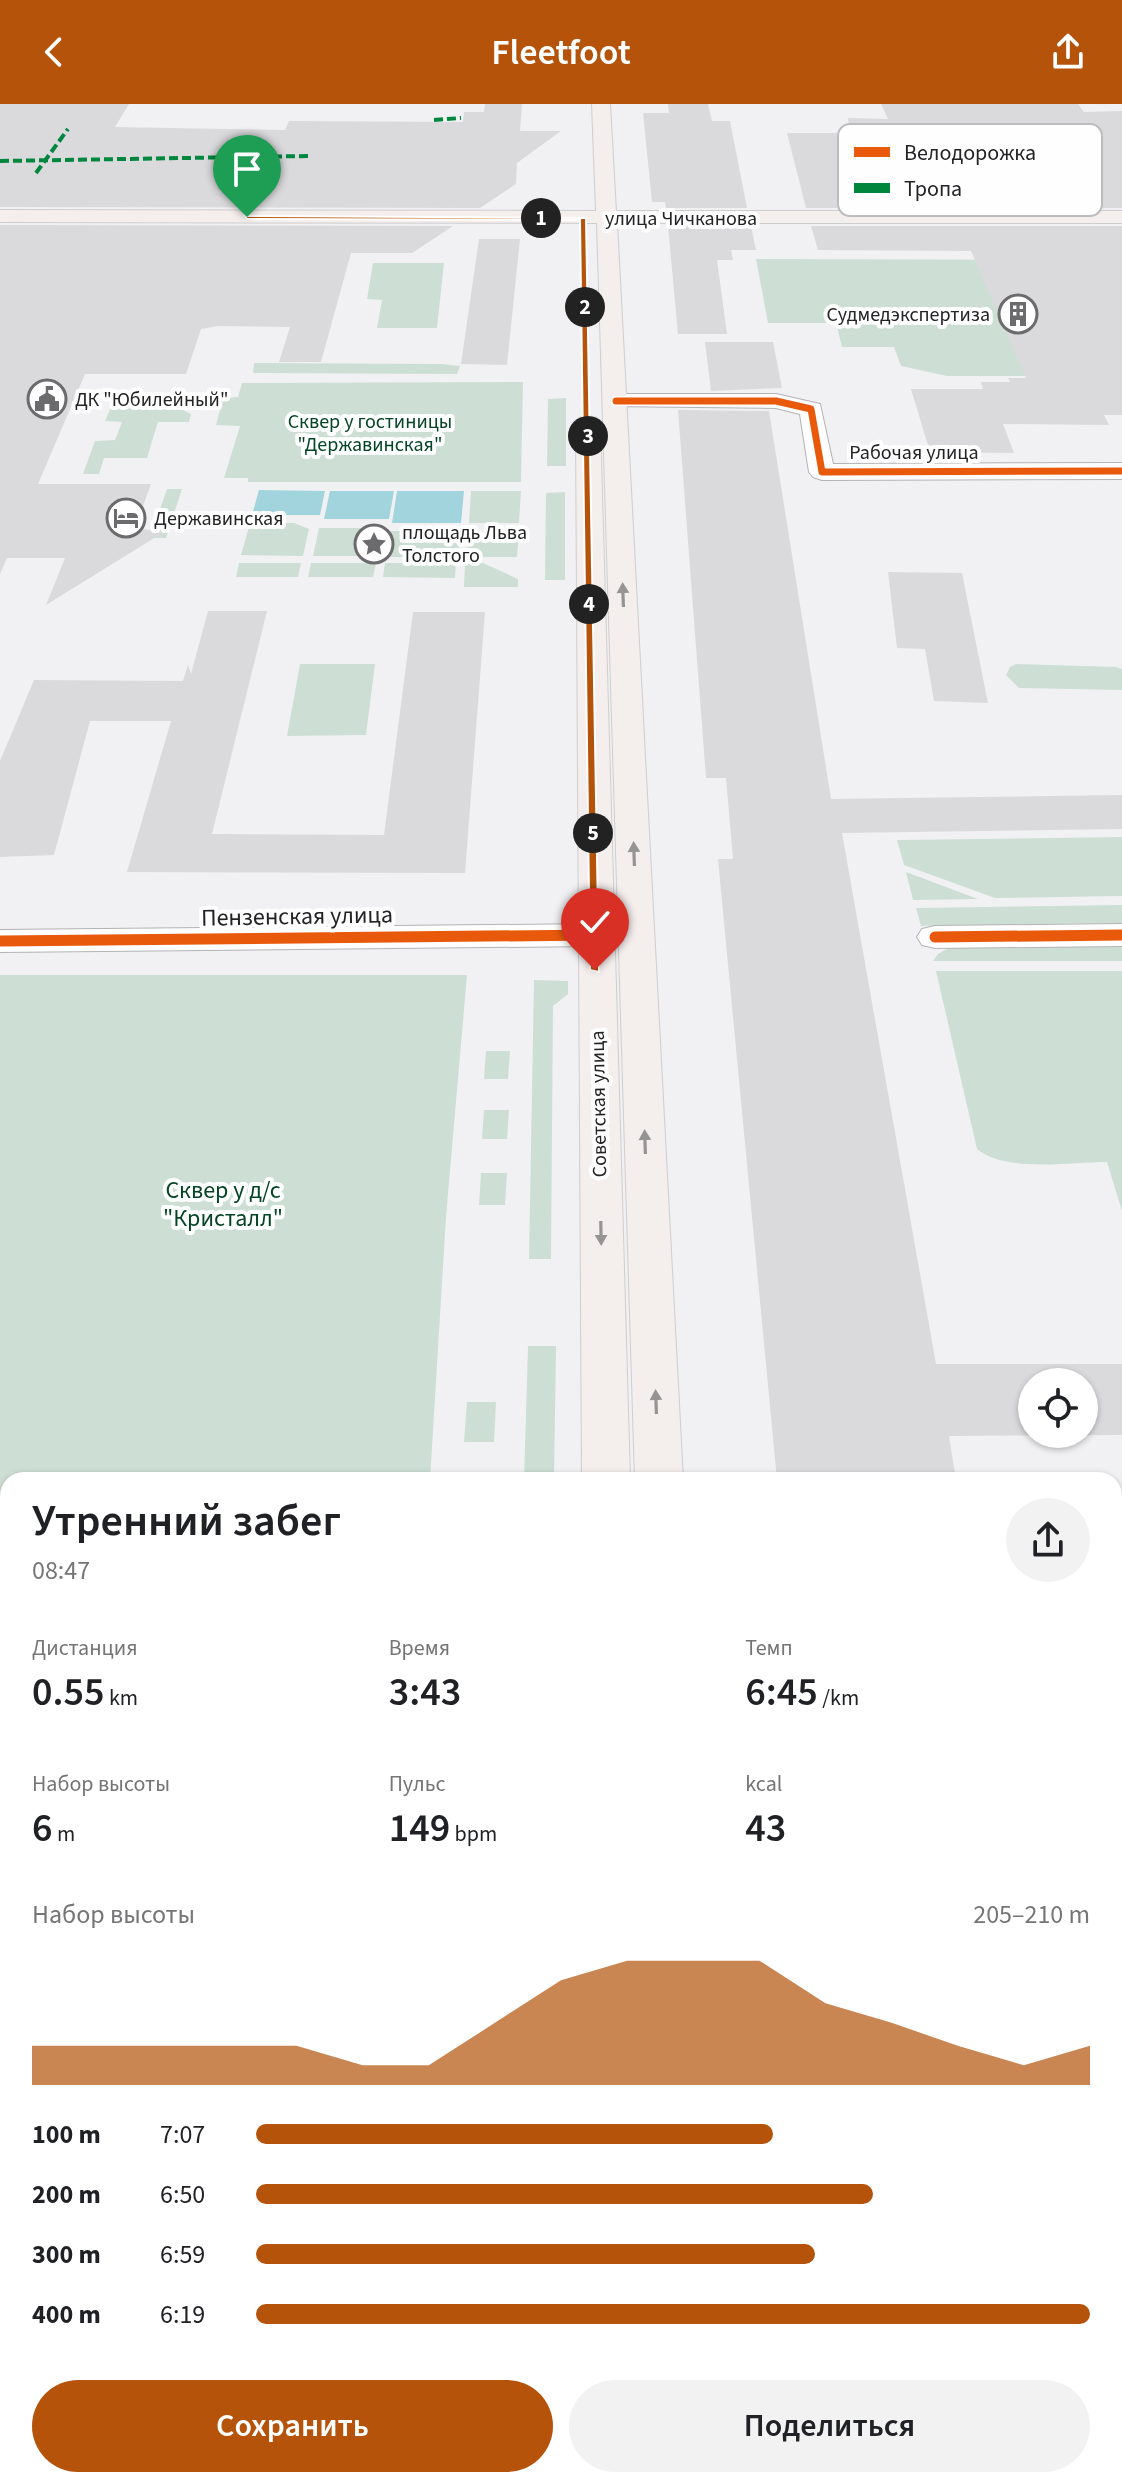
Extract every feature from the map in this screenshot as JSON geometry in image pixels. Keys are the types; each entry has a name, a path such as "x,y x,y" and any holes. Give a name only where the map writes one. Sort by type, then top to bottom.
{"main road":[{"path":"583,243 590,213 601,104"},
{"path":"590,213 637,935 659,1472"},
{"name":"улица Чичканова","path":"0,216 838,215"},
{"name":"улица Чичканова","path":"989,216 1122,217"},
{"name":"Советская улица","path":"602,397 595,935 606,1472"},
{"path":"595,935 637,935"}],"street":[{"name":"Рабочая улица","path":"602,397 776,401 811,409 822,472 1122,471"},
{"name":"Пензенская улица","path":"0,941 595,935"},
{"path":"935,937 1122,935"}],"green space":[{"path":"756,259 1122,260 1122,376 947,376 901,366 894,347 842,347 836,323 768,323"},
{"path":"373,263 444,263 437,328 377,328 382,300 367,299"},
{"path":"254,363 460,366 457,374 253,373"},
{"name":"Сквер у гостиницы \"Державинская\"","path":"523,382 521,482 248,482 248,478 224,478 240,426 216,425 223,398 238,397 242,383"},
{"path":"566,398 566,466 547,466 548,399"},
{"path":"111,407 177,407 191,414 189,422 158,422 147,458 104,458 99,474 83,474 95,441 115,440 122,422 105,421"},
{"path":"167,489 182,489 166,538 150,538"},
{"path":"471,491 521,491 519,523 469,523"},
{"path":"565,492 565,580 545,580 546,493"},
{"path":"250,523 294,523 309,529 303,556 241,555"},
{"path":"319,528 367,528 381,534 377,556 313,556"},
{"path":"390,531 460,531 458,557 387,557"},
{"path":"469,531 519,531 517,557 466,557"},
{"path":"239,563 301,563 298,577 236,577"},
{"path":"311,563 376,563 373,577 308,577"},
{"path":"385,563 456,563 455,578 383,577"},
{"path":"465,563 483,563 518,579 518,587 464,587"},
{"path":"300,664 375,664 366,735 287,736"},
{"path":"1016,664 1116,667 1122,669 1122,690 1019,688 1006,675 1010,667"},
{"path":"1122,837 1122,896 995,898 904,865 897,840"},
{"path":"906,872 978,899 913,900"},
{"path":"1122,905 1122,923 921,926 916,908"},
{"path":"1122,944 1122,961 933,961 952,946"},
{"path":"936,971 1122,971 1122,1211 1107,1162 1021,1164 989,1156 977,1149"},
{"name":"Сквер у д/с \"Кристалл\"","path":"0,975 467,975 446,1217 430,1472 0,1472"},
{"path":"534,980 568,981 568,994 553,1006 551,1259 529,1259"},
{"path":"486,1051 510,1051 508,1079 484,1079"},
{"path":"484,1110 509,1110 507,1139 482,1139"},
{"path":"481,1173 507,1173 505,1205 479,1205"},
{"path":"528,1346 556,1346 554,1472 524,1472"},
{"path":"467,1402 496,1402 494,1442 464,1442"}],"water":[{"path":"259,490 325,491 320,515 252,515"},
{"path":"330,491 394,491 389,519 324,519"},
{"path":"397,491 464,491 461,523 392,523"}],"building":[{"path":"0,104 129,104 115,127 285,130 289,121 463,122 464,112 484,112 485,104 522,104 520,131 561,131 517,163 516,184 480,208 0,207"},
{"path":"668,104 708,104 712,121 730,121 747,208 666,208 665,202 652,202 643,113 669,113"},
{"path":"881,104 1078,104 1084,112 1122,111 1122,208 1102,208 1102,124 849,124 848,118 888,119"},
{"path":"787,133 838,133 838,208 806,208"},
{"path":"0,225 453,226 412,253 351,253 321,362 279,362 290,327 218,326 201,329 186,374 85,374 38,484 151,484 135,528 164,532 46,605 65,558 7,558 0,574"},
{"path":"668,226 751,226 756,250 731,250 733,260 717,260 727,334 678,334"},
{"path":"811,226 1122,226 1122,415 1104,415 1109,425 1003,424 1014,453 930,452 911,389 983,389 981,382 1010,382 1008,378 1026,378 971,251 818,250"},
{"path":"479,239 520,239 507,365 461,364"},
{"path":"705,342 773,342 782,388 711,391"},
{"path":"678,410 769,411 831,799 1122,795 1122,829 842,833 936,1364 1122,1364 1122,1435 1098,1435 1098,1368 1018,1368 1018,1436 949,1436 955,1472 776,1472 718,859 733,859 726,778 706,778"},
{"path":"888,572 962,573 988,703 934,701 925,649 897,648"},
{"path":"208,611 267,611 212,834 384,835 413,612 485,612 465,873 127,872 171,721 90,721 54,855 0,857 0,761 34,680 183,681 188,665 191,674"}],"marked path":[{"path":"434,120 461,118"},
{"path":"36,173 68,129"},
{"path":"0,161 308,156"}],"cycle path":[{"path":"616,401 776,401 811,409 822,472 1122,471"},
{"path":"0,941 595,935"},
{"path":"935,937 1122,935"}],"place":[{"name":"Судмедэкспертиза","path":"1018,314"},
{"name":"ДК \"Юбилейный\"","path":"47,399"},
{"name":"Державинская","path":"126,518"},
{"name":"площадь Льва Толстого","path":"374,544"}],"route":[{"path":"247,217 583,218 595,970"}]}
